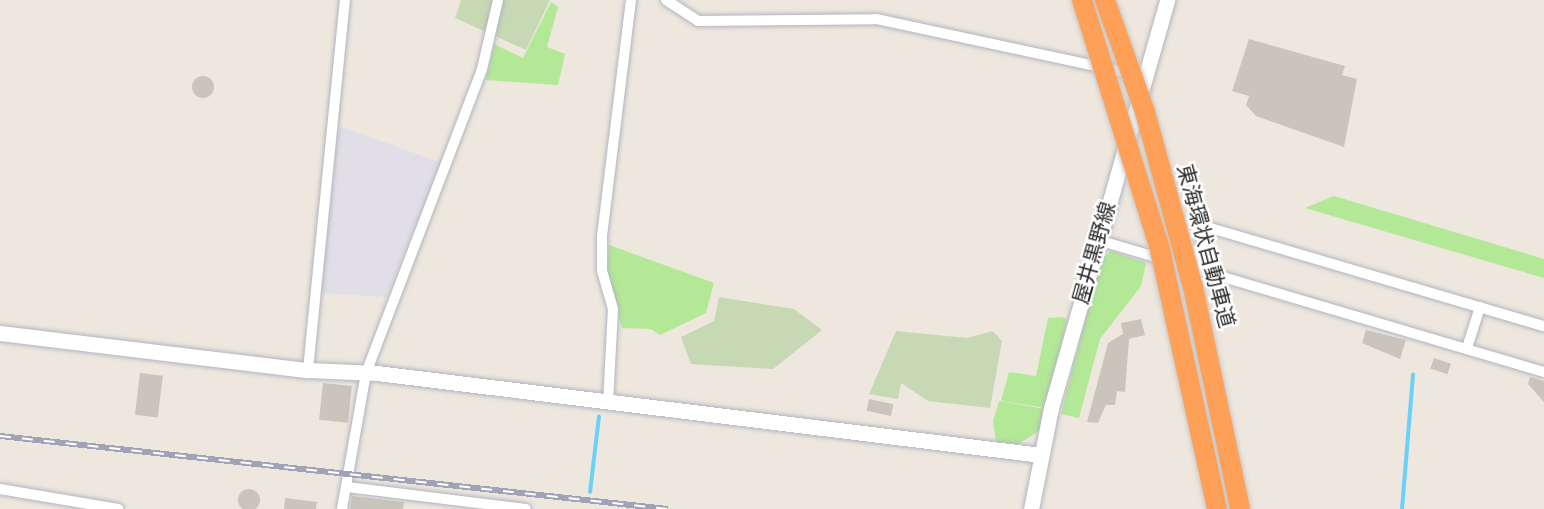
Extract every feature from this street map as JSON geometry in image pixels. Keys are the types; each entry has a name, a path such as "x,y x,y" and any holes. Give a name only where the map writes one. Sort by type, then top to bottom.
{"highway":[{"path":"1082,0 1159,245 1217,509"},
{"name":"東海環状自動車道","path":"1105,0 1145,112 1194,287 1240,509"}],"street":[{"path":"308,370 345,0"},
{"path":"342,509 366,373 460,130 498,0"},
{"path":"608,404 613,309 602,271 602,236 631,0"},
{"path":"666,0 698,21 876,19 1145,76"},
{"name":"屋井黒野線","path":"1030,509 1041,455 1098,240 1167,0"},
{"path":"1193,270 1207,227 1544,326"},
{"path":"1098,240 1193,270 1544,372"},
{"path":"1467,348 1479,307"},
{"path":"0,333 308,370 366,373 1041,455"},
{"path":"347,487 526,509"},
{"path":"0,489 118,509"}],"shaded area":[{"path":"339,126 442,163 386,297 321,293"}],"green space":[{"path":"461,0 550,0 526,50 455,18"},
{"path":"551,2 558,7 547,47 565,54 558,85 486,80 494,44 523,58"},
{"path":"1334,196 1544,259 1544,278 1305,208"},
{"path":"609,245 714,283 706,313 660,335 651,329 622,328 607,271"},
{"path":"1111,251 1146,263 1141,286 1100,339 1079,418 1061,414 1101,259"},
{"path":"719,297 794,309 822,330 773,369 691,364 681,337 714,321"},
{"path":"1063,317 1067,320 1046,408 1001,401 1009,372 1036,376 1048,318"},
{"path":"896,331 967,338 993,331 1002,341 990,408 928,401 901,383 898,399 869,394"},
{"path":"999,401 1046,409 1041,430 1018,444 996,442 993,421"}],"building":[{"path":"1249,39 1345,66 1342,75 1357,79 1344,147 1256,116 1246,105 1249,96 1232,91"},
{"path":"199,76 207,76 214,83 214,91 207,98 199,98 192,91 192,83"},
{"path":"1141,319 1145,335 1129,339 1125,392 1117,391 1115,405 1106,405 1098,423 1087,422 1108,343 1123,334 1121,323"},
{"path":"1366,330 1406,340 1400,359 1362,343"},
{"path":"1434,358 1451,364 1447,374 1430,368"},
{"path":"140,373 163,376 158,417 135,415"},
{"path":"1530,377 1544,381 1544,402 1528,384"},
{"path":"323,383 352,386 348,423 319,420"},
{"path":"869,399 893,404 891,416 867,411"},
{"path":"249,489 257,492 260,500 257,508 249,511 241,508 238,500 241,492"},
{"path":"352,496 404,502 403,509 350,509"},
{"path":"285,498 317,502 316,509 284,509"}],"waterway":[{"path":"1402,509 1413,374"},
{"path":"590,492 599,417"}],"railway":[{"path":"0,436 668,509"}]}
